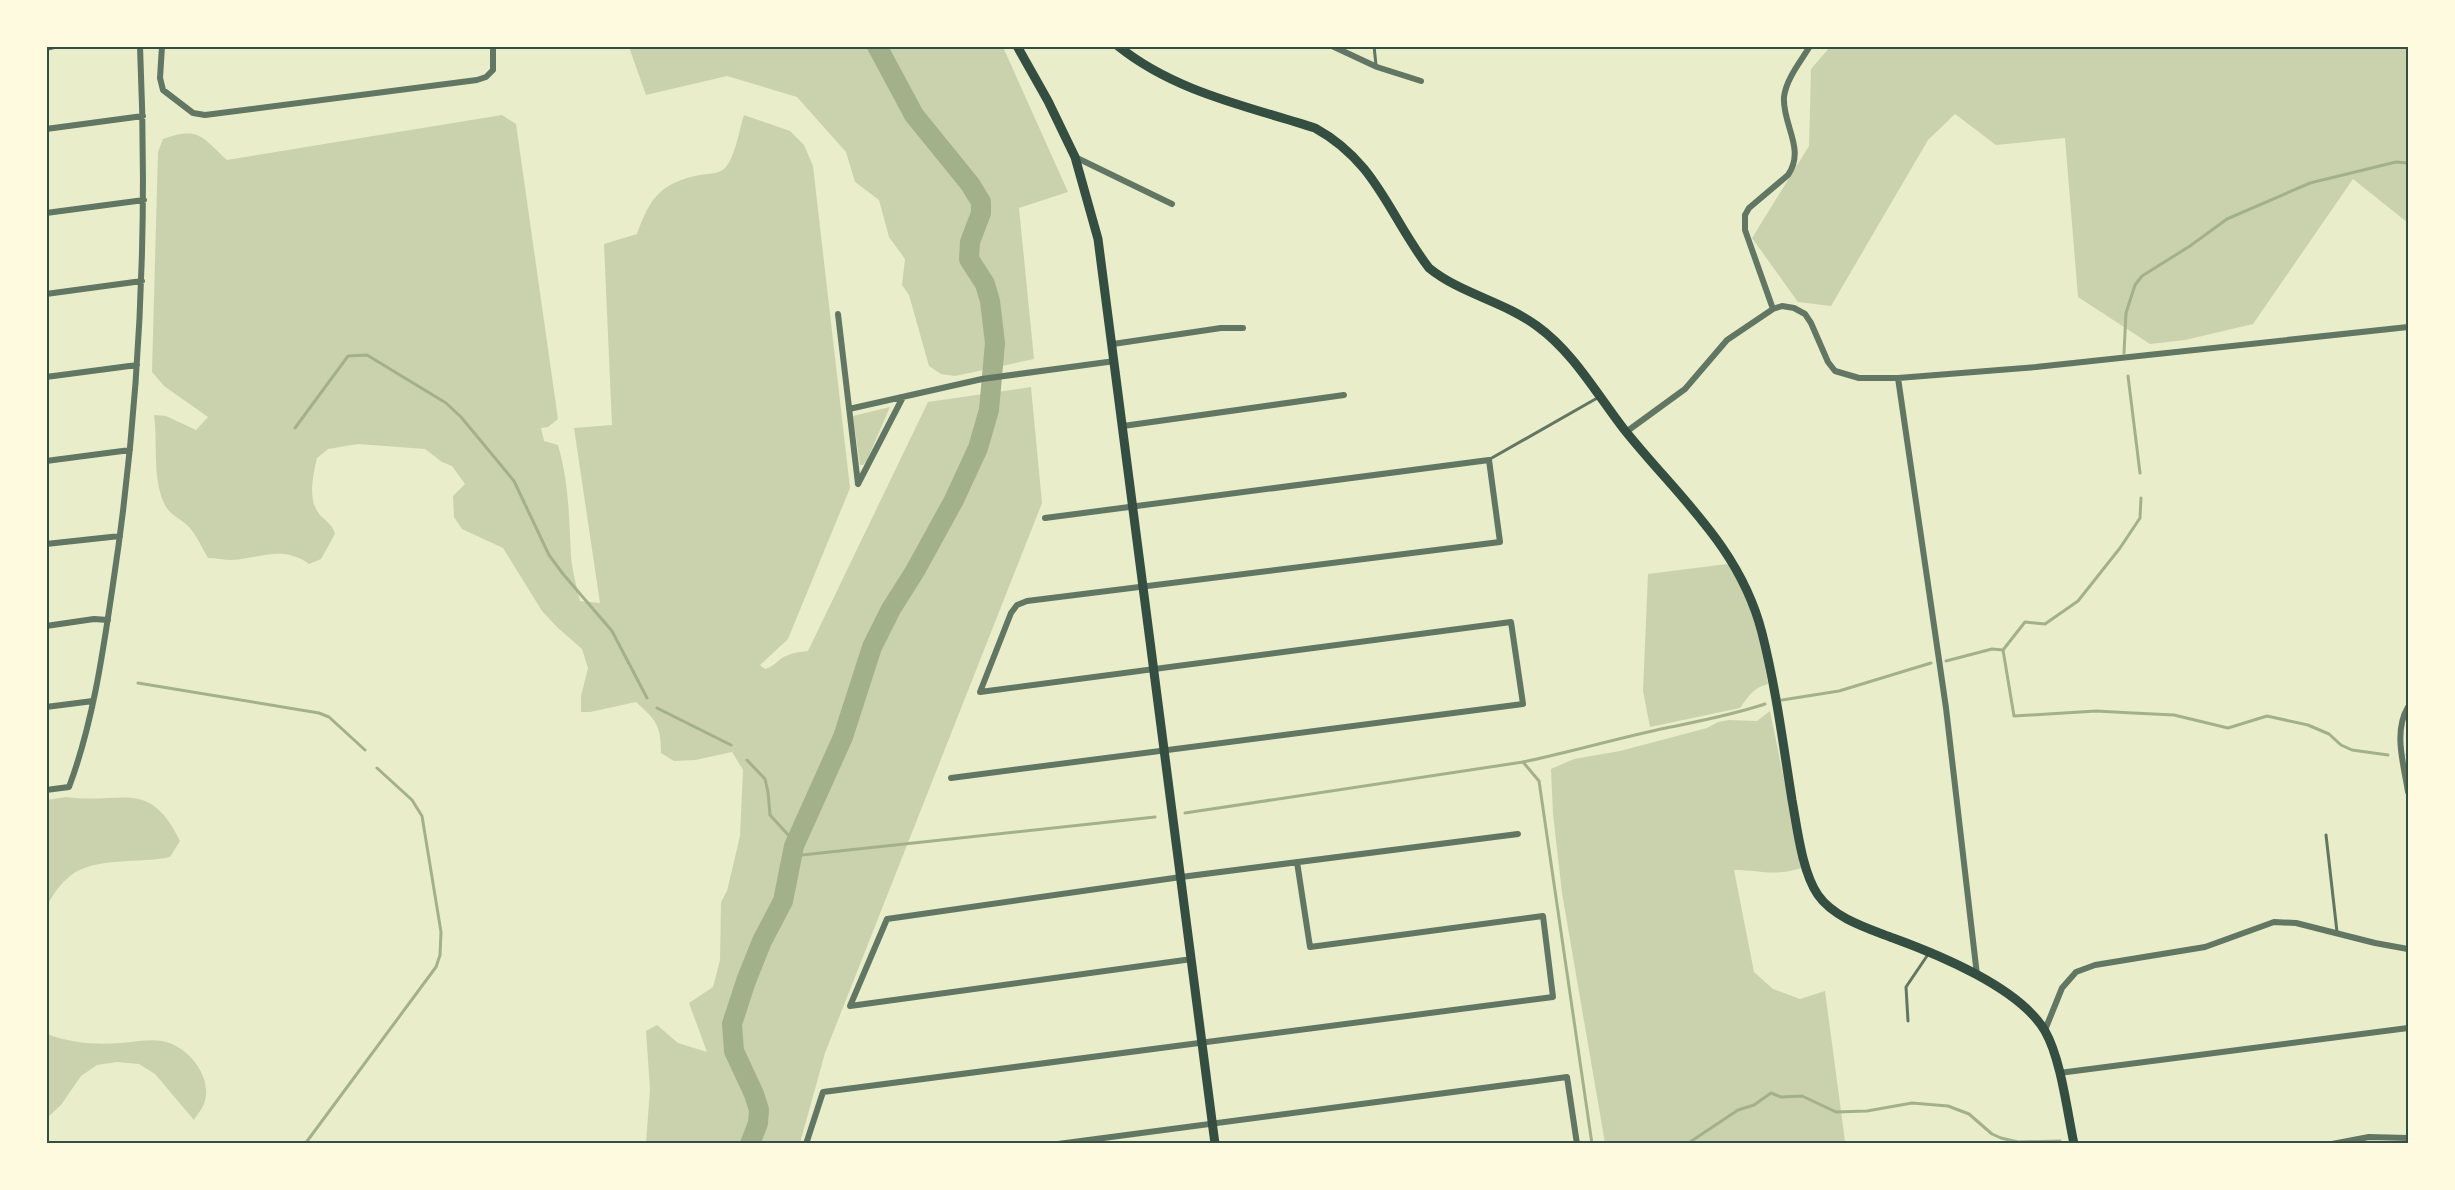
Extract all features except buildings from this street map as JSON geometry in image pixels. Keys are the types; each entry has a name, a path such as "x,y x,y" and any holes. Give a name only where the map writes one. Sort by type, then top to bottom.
{"main road":[{"path":"1017,46 1048,101 1075,157 1098,238 1215,1143"},
{"path":"1122,48 1176,82 1199,92 1315,128 1330,136 1351,152 1367,170 1430,268 1458,286 1508,307 1538,327 1577,366 1626,432 1708,527 1744,581 1755,608 1763,639 1808,873 1819,897 1856,923 1930,952 1977,975 2010,996 2035,1018 2045,1030 2058,1073 2074,1143"}],"street":[{"path":"46,48 54,46"},
{"path":"46,790 69,787 78,764 93,701 108,620 120,536 130,450 142,281 144,200 140,46"},
{"path":"162,46 161,85 163,90 193,113 215,114 477,80 486,77 493,70 493,46"},
{"path":"1332,46 1377,67 1420,81"},
{"path":"1773,309 1745,230 1745,215 1749,208 1788,175 1793,168 1796,156 1784,97 1788,85 1810,46"},
{"path":"46,129 143,116"},
{"path":"1075,157 1172,204"},
{"path":"46,213 144,200"},
{"path":"46,294 142,281"},
{"path":"1626,432 1685,389 1727,340 1773,309 1782,306 1794,308 1804,314 1811,323 1828,362 1835,371 1858,378 1898,378 2036,367 2409,327"},
{"path":"838,314 858,484 903,397"},
{"path":"1113,344 1221,328 1243,328"},
{"path":"849,409 1015,373 1115,361"},
{"path":"46,377 137,365"},
{"path":"1898,378 1946,708 1977,975"},
{"path":"1124,426 1344,395"},
{"path":"46,461 130,450"},
{"path":"951,778 1523,704 1511,622 980,692 1011,613 1017,605 1027,601 1500,542 1489,460 1045,518"},
{"path":"46,544 120,536"},
{"path":"46,626 94,619 108,620"},
{"path":"46,708 93,701"},
{"path":"2409,707 2401,727 2401,743 2409,792"},
{"path":"1192,959 850,1006 887,919 1181,877 1518,834"},
{"path":"806,1143 823,1092 1553,997 1543,916 1310,946 1297,862"},
{"path":"2045,1030 2062,988 2076,972 2084,968 2109,962 2199,949 2281,921 2409,949"},
{"path":"2058,1073 2409,1028"},
{"path":"1058,1143 1567,1077 1577,1143"},
{"path":"2332,1143 2369,1137 2409,1138"}],"lane":[{"path":"1374,46 1377,67"},
{"path":"1489,460 1599,397"},
{"path":"2326,835 2337,934"},
{"path":"1908,1021 1906,987 1930,952"}],"green space":[{"path":"629,47 1003,47 1068,192 1019,208 1034,359 955,376 941,374 929,366 909,295 902,285 905,259 889,237 879,200 855,182 846,152 797,97 727,76 646,95"},
{"path":"1830,47 2408,47 2408,223 2353,179 2253,324 2185,340 2150,344 2078,297 2065,138 1996,145 1955,114 1928,140 1831,306 1798,302 1752,238 1809,146 1811,69"},
{"path":"502,115 516,124 558,419 548,427 541,428 544,441 558,445 562,459 568,500 573,573 580,601 600,603 574,428 612,425 604,244 637,234 652,202 666,188 686,178 723,170 732,156 744,115 790,131 804,145 813,166 850,488 788,639 760,665 765,669 789,655 808,651 928,402 1031,387 1042,503 825,1053 800,1143 646,1143 650,1089 646,1031 657,1025 678,1043 707,1052 689,1003 713,987 720,960 721,902 727,891 740,836 743,770 732,752 695,760 674,761 661,753 660,736 656,724 636,702 581,712 581,696 588,668 582,649 542,611 503,548 462,529 454,517 453,496 465,484 452,466 442,462 425,449 358,444 328,449 317,458 312,495 316,509 331,525 335,534 321,559 309,564 299,558 281,554 232,560 208,558 191,529 166,507 160,493 154,415 166,416 196,430 208,417 164,386 152,372 158,152 163,139 185,134 199,136 227,160"},
{"path":"890,407 867,460 860,465 853,416"},
{"path":"1727,564 1749,607 1759,637 1768,684 1755,690 1740,708 1650,727 1643,691 1648,574"},
{"path":"1770,711 1802,868 1775,873 1734,870 1754,972 1773,989 1800,999 1825,991 1845,1141 1834,1144 1605,1143 1562,893 1553,814 1551,769 1574,759 1620,751 1707,728 1718,722 1757,721"},
{"path":"66,797 132,798 145,801 157,808 180,841 170,857 105,863 80,870 63,882 47,905 47,800"},
{"path":"47,1034 92,1043 111,1044 152,1040 172,1044 189,1056 202,1074 206,1094 204,1104 194,1120 155,1074 139,1064 117,1062 97,1065 81,1076 61,1105 47,1118"}],"waterway":[{"path":"750,1144 758,1123 759,1110 734,1051 732,1024 746,981 762,941 783,901 794,846 843,737 872,647 891,609 954,500 978,448 989,410 995,343 990,301 985,284 969,259 970,242 981,213 981,202 970,184 914,115 877,46"},
{"path":"2124,353 2126,313 2135,285 2142,276 2190,246 2227,219 2310,183 2396,162 2408,163"},
{"path":"295,428 348,356 367,355 446,403 461,417 514,481 549,555 612,631 647,698"},
{"path":"2128,376 2140,473"},
{"path":"2003,650 2025,622 2045,624 2078,601 2120,548 2140,518 2141,498"},
{"path":"1946,661 1992,649 2003,650"},
{"path":"2003,650 2014,716 2096,711 2174,715 2228,728 2267,716 2308,725 2329,734 2341,745 2352,750 2388,755"},
{"path":"1782,700 1839,691 1931,663"},
{"path":"138,683 319,713 329,717 365,750"},
{"path":"1185,813 1523,762 1728,715 1765,704"},
{"path":"657,708 731,745"},
{"path":"747,760 765,779 770,815 791,838 794,846"},
{"path":"1523,762 1539,781 1592,1144"},
{"path":"305,1144 436,967 440,955 441,932 422,816 412,800 377,768"},
{"path":"791,861 802,855 1155,817"},
{"path":"1687,1144 1738,1110 1754,1105 1771,1093 1781,1097 1802,1096 1836,1112 1867,1111 1912,1103 1948,1106 1969,1114 1992,1134 2001,1138 2018,1142 2060,1141"}]}
